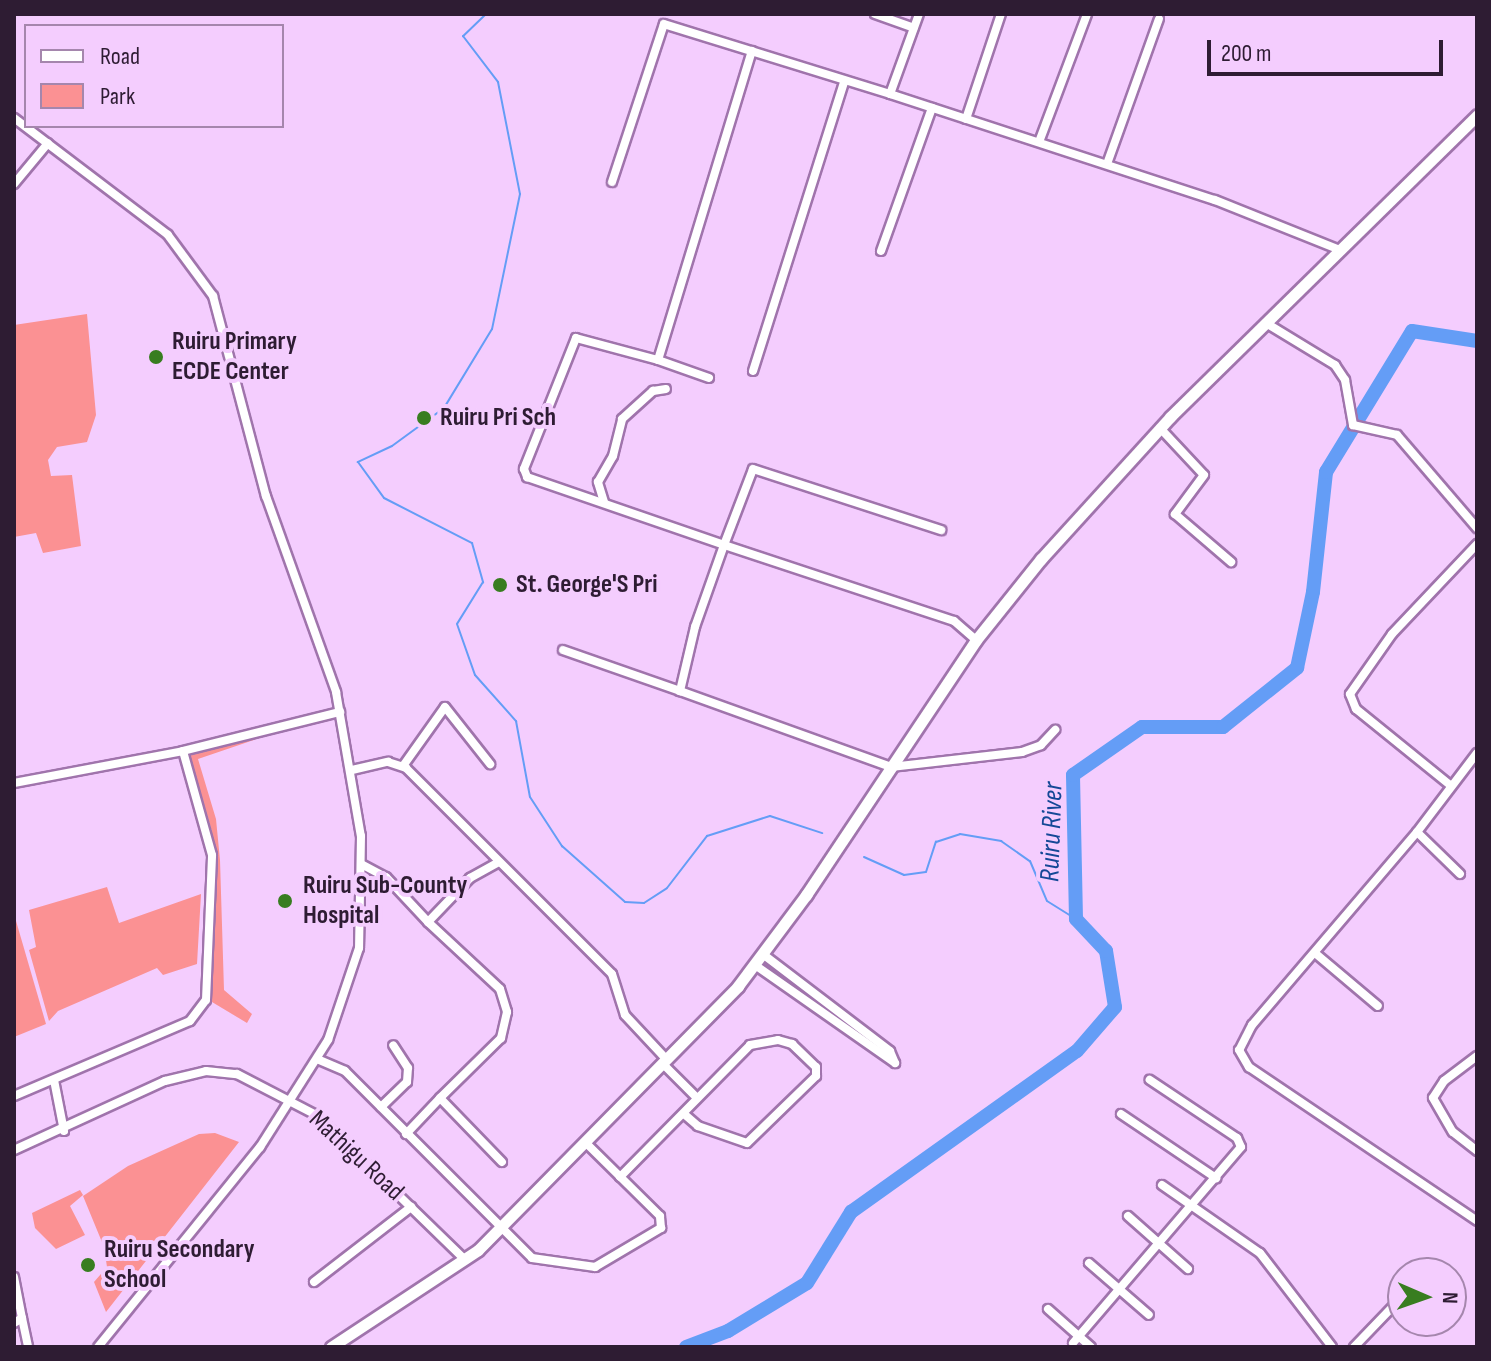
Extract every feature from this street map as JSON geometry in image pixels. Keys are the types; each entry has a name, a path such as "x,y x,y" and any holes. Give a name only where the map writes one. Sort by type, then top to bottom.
{"main road":[{"path":"331,1347 500,1228 665,1062 764,955 976,640 1160,428 1477,115"}],"street":[{"path":"875,14 914,28"},
{"path":"890,94 919,14"},
{"path":"966,119 1001,14"},
{"path":"1039,142 1087,14"},
{"path":"1107,164 1159,19"},
{"path":"612,182 664,24 681,25 844,82 1107,164 1296,229 1340,250"},
{"path":"658,360 752,51"},
{"path":"753,371 844,82"},
{"path":"881,251 932,108"},
{"path":"28,128 168,235 213,296 266,496 340,712 352,770 363,865 359,948 339,1015 317,1059 242,1171 98,1347"},
{"path":"14,184 48,143"},
{"path":"1266,323 1335,365 1345,380 1350,418 1357,427 1397,435 1477,528"},
{"path":"709,378 583,338 570,344 524,469 527,477 954,621 976,640"},
{"path":"605,502 598,482 613,456 622,419 653,391 666,389"},
{"path":"1160,428 1204,475 1175,514 1231,562"},
{"path":"680,691 698,616 753,469 941,530"},
{"path":"1450,785 1356,709 1350,694 1392,634 1477,544"},
{"path":"563,650 891,767 1022,752 1041,745 1055,730"},
{"path":"403,766 445,707 490,764"},
{"path":"14,783 183,751 340,712"},
{"path":"14,1096 190,1021 206,1000 212,855 183,751"},
{"path":"1477,753 1417,832 1246,1033 1239,1050 1241,1058 1477,1221"},
{"path":"352,770 388,762 403,766 612,974 625,1015 697,1098"},
{"path":"1469,763 1477,770"},
{"path":"1417,832 1460,874"},
{"path":"428,922 470,878 499,862"},
{"path":"363,865 386,877 428,922 500,989 507,1012 501,1038 406,1134"},
{"path":"1315,953 1378,1006"},
{"path":"755,965 895,1063 895,1056 764,955"},
{"path":"791,990 798,981"},
{"path":"620,1177 697,1098 759,1041 792,1044 812,1059 817,1071 747,1143 698,1126 684,1114"},
{"path":"381,1107 407,1082 408,1068 393,1045"},
{"path":"1477,1056 1444,1081 1433,1098 1453,1132 1477,1151"},
{"path":"317,1059 337,1065 532,1258 595,1267 661,1228 660,1216 585,1142"},
{"name":"Mathigu Road","path":"14,1150 64,1131 165,1081 206,1071 237,1074 290,1099 325,1123 462,1257"},
{"path":"54,1080 64,1131"},
{"path":"1076,1340 1239,1153 1241,1142 1150,1080"},
{"path":"440,1098 502,1162"},
{"path":"1121,1114 1216,1178"},
{"path":"1162,1185 1260,1253 1332,1347"},
{"path":"314,1282 411,1207"},
{"path":"1128,1216 1188,1269"},
{"path":"1089,1263 1149,1315"},
{"path":"14,1277 18,1321 28,1347"},
{"path":"1048,1309 1076,1340 1091,1347"},
{"path":"1354,1347 1387,1313"}],"green space":[{"path":"87,314 96,415 87,442 57,447 48,460 51,476 72,475 81,546 43,553 36,533 14,537 14,325"},
{"path":"277,732 198,759 216,819 224,990 252,1014 247,1023 212,1002 212,832 190,756 199,750"},
{"path":"107,887 119,923 201,894 197,964 163,975 157,968 58,1011 49,1021 29,950 36,947 29,910"},
{"path":"14,914 46,1024 14,1037"},
{"path":"215,1133 239,1142 106,1312 94,1282 107,1267 104,1247 83,1196 128,1166 199,1134"},
{"path":"80,1190 83,1195 70,1206 85,1235 56,1249 35,1228 32,1213"}],"waterway":[{"path":"486,14 463,36 498,82 520,194 492,329 444,408 392,446 358,462 384,498 472,543 483,582 457,624 475,675 516,721 530,797 562,846 625,902 644,903 667,888 707,836 770,816 822,833"},
{"name":"Ruiru River","path":"686,1347 728,1331 807,1283 851,1212 1077,1051 1115,1007 1106,951 1076,919 1073,775 1142,727 1223,727 1297,668 1313,592 1326,472 1412,331 1477,341"},
{"path":"864,857 904,875 926,872 936,842 960,834 1001,841 1030,861 1047,901 1076,919"}],"place":[{"name":"Ruiru Primary ECDE Center","path":"156,357"},
{"name":"Ruiru Pri Sch","path":"424,418"},
{"name":"St. George'S Pri","path":"500,585"},
{"name":"Ruiru Sub-County Hospital","path":"285,901"},
{"name":"Ruiru Secondary School","path":"88,1265"}]}
